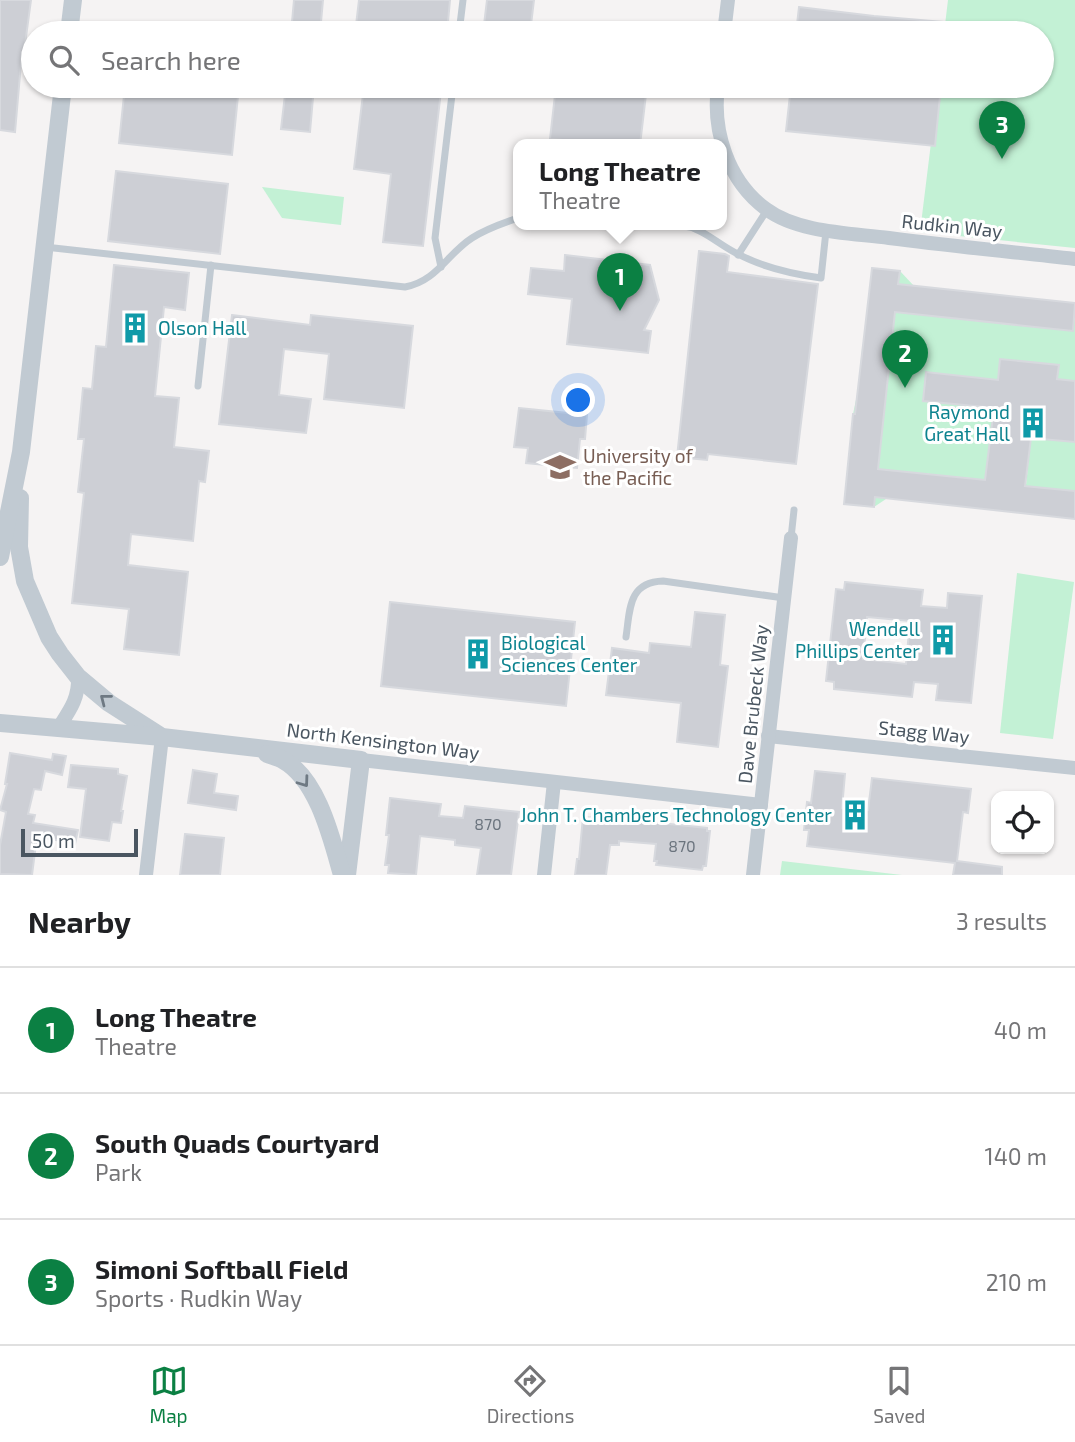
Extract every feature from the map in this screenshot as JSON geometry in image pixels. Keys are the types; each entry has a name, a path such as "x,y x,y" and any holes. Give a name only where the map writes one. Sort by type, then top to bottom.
{"street":[{"path":"70,21 73,0"},
{"path":"725,21 728,0"},
{"path":"0,557 21,452 62,98"},
{"path":"717,98 716,112 722,139"},
{"path":"727,155 743,184 766,210"},
{"name":"Rudkin Way","path":"766,210 784,219 826,231 1075,259"},
{"path":"21,452 19,547 25,582 50,637 78,677 109,703 162,737 146,875"},
{"name":"Dave Brubeck Way","path":"753,875 791,538"},
{"path":"59,727 74,705 78,677"},
{"name":"North Kensington Way","path":"0,723 162,737 761,805"},
{"name":"Stagg Way","path":"768,736 1075,768"},
{"path":"247,747 283,760 305,781 317,803 344,875"},
{"path":"344,875 361,760"},
{"path":"544,875 554,782"}],"lane":[{"path":"460,21 463,0"},
{"path":"442,267 435,238 452,98"},
{"path":"738,255 766,210"},
{"path":"45,247 405,287 417,285 442,267 470,239 513,220"},
{"path":"699,230 738,255 777,270 821,278 826,231"},
{"path":"198,386 211,265"},
{"path":"791,538 794,510"},
{"path":"626,637 630,604 643,586 652,581 784,598"}],"green space":[{"path":"948,0 1075,0 1075,248 920,232 937,98 1054,98 1054,21 945,21"},
{"path":"262,187 344,197 341,225 282,218"},
{"path":"900,271 914,286 911,314 984,322 987,294 1004,295 1001,324 1073,331 1075,313 1075,381 1057,379 1058,365 1000,359 998,380 926,372 923,401 994,408 982,508 970,478 890,470 886,499 874,507 882,417 853,414 857,395 884,399 888,371 860,368 862,349 890,352"},
{"path":"1031,438 1075,442 1075,491 1037,487 1034,514 1023,513"},
{"path":"1017,573 1074,582 1053,739 1000,733"},
{"path":"782,861 902,875 780,875"}],"building":[{"path":"0,0 31,0 28,21 21,21 21,63 15,132 0,130"},
{"path":"294,0 323,0 321,21 292,21"},
{"path":"359,0 450,0 448,21 356,21"},
{"path":"487,0 534,0 531,21 484,21"},
{"path":"799,7 932,21 797,21"},
{"path":"124,98 238,98 232,155 119,143"},
{"path":"285,98 313,98 310,132 281,129"},
{"path":"363,98 440,98 423,246 383,242 391,174 354,169"},
{"path":"555,98 646,98 641,139 550,139"},
{"path":"790,98 940,98 935,146 786,131"},
{"path":"116,171 228,184 220,254 108,241"},
{"path":"699,251 729,256 727,272 818,284 796,464 708,454 707,460 677,457"},
{"path":"565,255 650,265 659,300 644,330 651,331 648,353 567,344 572,299 528,294 531,268 564,271"},
{"path":"114,265 189,273 185,310 164,307 155,396 179,398 174,447 209,451 205,482 199,481 193,541 131,534 128,565 188,572 179,655 124,649 129,609 72,603 84,493 78,492 84,439 78,439 83,388 92,389 96,346 106,347"},
{"path":"872,268 900,271 898,284 1075,303 1073,331 895,312 878,469 985,480 994,408 923,401 926,372 998,380 1000,359 1059,365 1057,379 1075,381 1075,442 1031,438 1025,486 1075,491 1075,519 875,497 874,507 844,504"},
{"path":"232,315 310,325 311,315 413,326 404,408 324,399 329,354 284,349 279,395 311,399 306,433 219,424"},
{"path":"519,408 587,415 585,439 580,439 577,468 526,463 528,448 514,447"},
{"name":"Wendell Phillips Center","path":"845,582 923,590 921,606 947,608 948,593 982,596 971,703 936,700 938,684 914,682 912,697 834,689 834,682 826,681 836,589 844,590","holes":["867,617 910,621 906,664 863,659"]},
{"name":"Biological Sciences Center","path":"390,602 575,622 566,706 381,686"},
{"path":"695,612 725,615 720,665 728,666 718,747 677,742 681,703 606,695 612,648 649,653 650,643 691,647"},
{"path":"10,753 52,760 53,754 66,756 62,775 45,771 41,790 34,789 28,814 35,815 33,823 78,830 75,844 37,836 32,875 0,874 0,845 6,812 0,810 7,784"},
{"path":"71,765 118,769 118,774 127,776 121,823 112,822 109,841 80,837 86,789 68,787"},
{"path":"193,770 217,774 214,793 238,796 236,810 188,803"},
{"path":"815,771 845,774 842,808 868,810 872,778 971,789 968,813 963,812 957,861 1002,867 1002,875 953,875 955,863 807,846 809,830 804,830 807,802 811,803"},
{"path":"390,798 441,804 439,816 463,818 465,806 519,812 511,875 477,875 481,848 455,845 455,840 420,836 416,875 388,873 389,865 385,865"},
{"path":"597,815 707,828 707,831 710,831 706,866 703,866 702,870 656,865 656,844 619,841 619,845 610,845 606,875 575,875 583,817 597,818"},
{"path":"185,834 224,838 220,875 180,875"}],"place":[{"name":"Simoni Softball Field","path":"1002,159"},
{"name":"Long Theatre","path":"620,311"},
{"name":"Olson Hall","path":"135,328"},
{"name":"South Quads Courtyard","path":"905,388"},
{"name":"Raymond Great Hall","path":"1033,423"},
{"name":"University of the Pacific","path":"560,467"},
{"name":"Wendell Phillips Center","path":"943,640"},
{"name":"Biological Sciences Center","path":"478,654"},
{"name":"John T. Chambers Technology Center","path":"855,815"}]}
